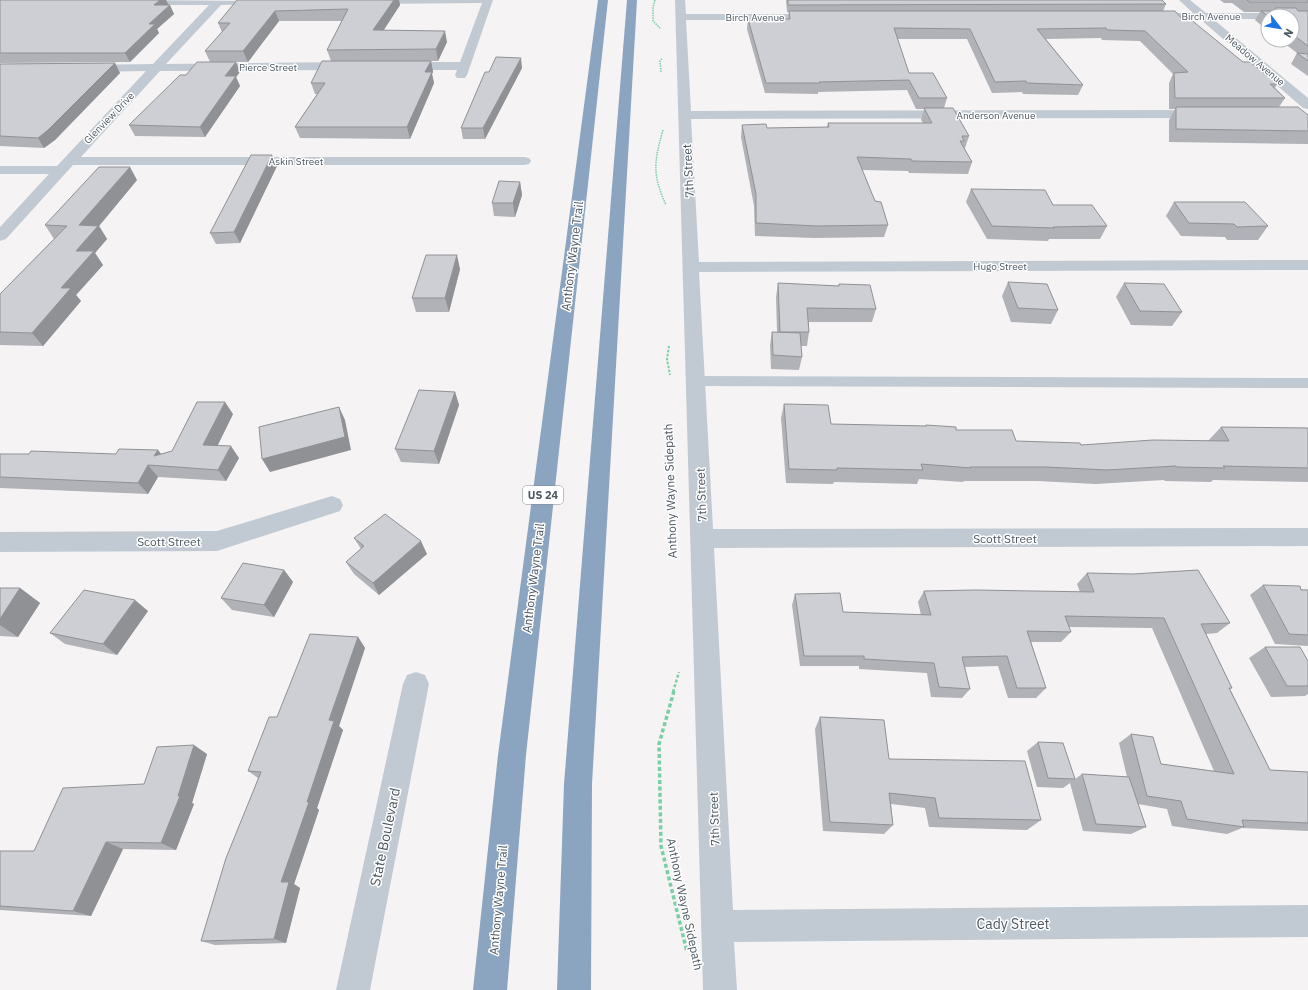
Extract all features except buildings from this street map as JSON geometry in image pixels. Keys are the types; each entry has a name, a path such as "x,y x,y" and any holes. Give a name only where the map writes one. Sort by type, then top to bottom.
{"highway":[{"name":"Anthony Wayne Trail","path":"490,990 512,755 603,0"},
{"path":"574,990 578,784 632,0"}],"street":[{"path":"361,1 488,0 462,71 393,66"},
{"name":"Meadow Avenue","path":"1184,0 1305,111"},
{"name":"Glenview Drive","path":"0,236 65,165 158,68 218,1"},
{"path":"124,2 281,1"},
{"name":"Birch Avenue","path":"681,8 831,17"},
{"name":"7th Street","path":"681,8 720,990"},
{"name":"Birch Avenue","path":"1140,16 1308,16"},
{"name":"Pierce Street","path":"79,68 362,66"},
{"name":"Anderson Avenue","path":"685,115 1212,114"},
{"name":"Askin Street","path":"0,170 65,165 524,161"},
{"name":"Hugo Street","path":"692,267 1308,266"},
{"name":"Scott Street","path":"0,542 217,541 332,505"},
{"name":"Scott Street","path":"703,539 1308,537"},
{"name":"State Boulevard","path":"353,990 416,684"},
{"name":"Cady Street","path":"718,926 1308,922"}],"lane":[{"path":"697,381 1308,383"}],"path":[{"path":"655,0 653,3 653,22 664,33"},
{"path":"662,78 660,61 663,55"},
{"path":"664,128 654,169 656,184 668,208"},
{"path":"670,339 667,359 671,382"},
{"name":"Anthony Wayne Sidepath","path":"680,668 659,744 661,846 687,953"}]}
